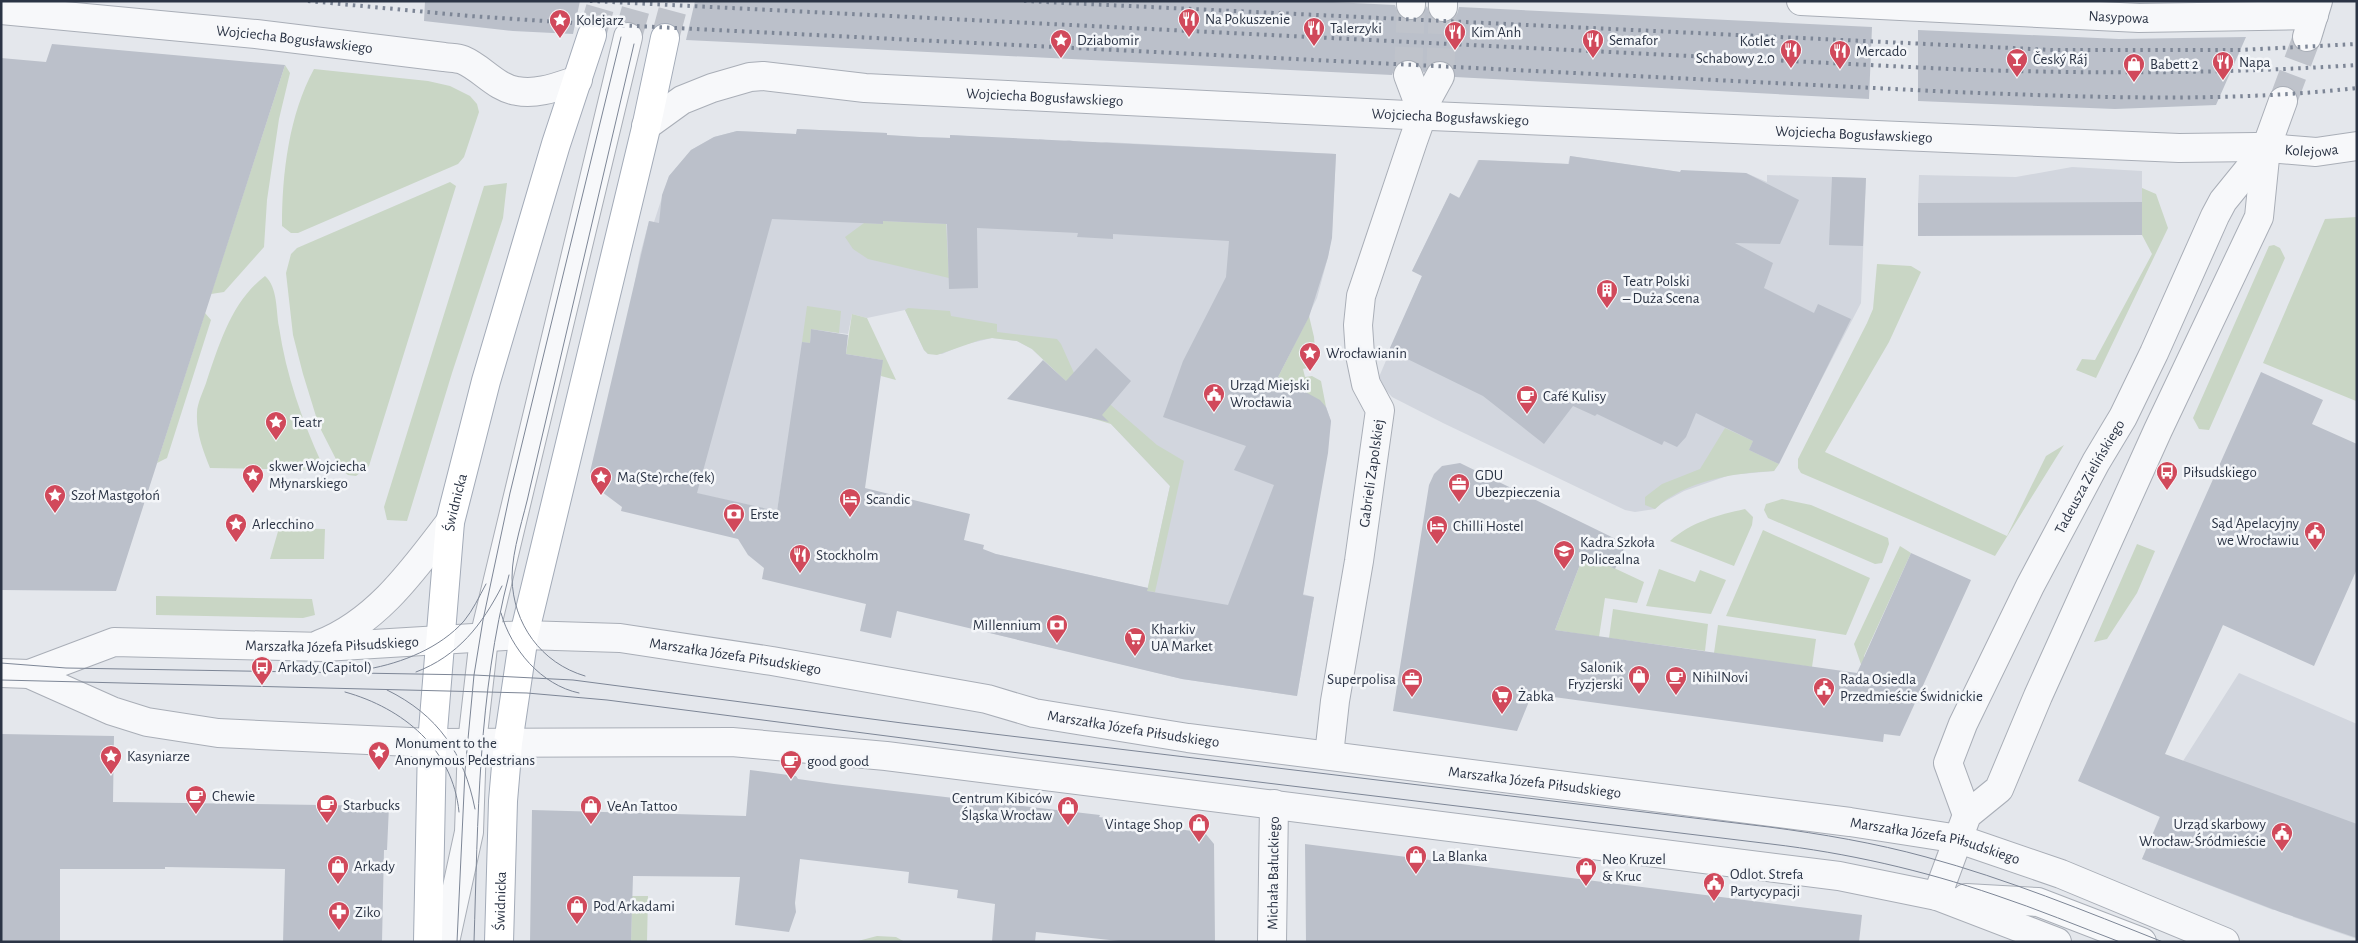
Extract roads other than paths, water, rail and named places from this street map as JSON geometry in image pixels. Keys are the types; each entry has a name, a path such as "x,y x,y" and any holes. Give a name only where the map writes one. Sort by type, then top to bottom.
{"main road":[{"name":"Świdnicka","path":"428,942 432,743 450,522 486,381 556,144 592,35"},
{"name":"Świdnicka","path":"498,942 503,801 508,743 524,635 646,126 665,38"}],"street":[{"name":"Nasypowa","path":"1801,1 2139,18 2313,18"},
{"name":"Wojciecha Bogusławskiego","path":"1,10 256,34 444,57 463,60 502,85 515,91 528,92 548,89 578,80"},
{"path":"445,942 469,832 472,743 484,638 628,37"},
{"path":"1408,75 1423,115"},
{"name":"Wojciecha Bogusławskiego","path":"646,126 682,100 744,78 763,76 865,88 1423,115 2159,148 2266,148"},
{"name":"Gabrieli Zapolskiej","path":"1329,755 1334,706 1360,553 1380,410 1366,384 1360,354 1358,325 1361,296 1423,115 1440,76"},
{"name":"Tadeusza Zielińskiego","path":"1937,896 1963,827 1999,788 2038,696 2158,430 2259,217 2266,148 2283,100"},
{"name":"Kolejowa","path":"2266,148 2316,152 2357,146"},
{"name":"Tadeusza Zielińskiego","path":"1963,827 1948,763 1955,742 2030,586 2096,462 2123,417 2215,216 2223,201 2266,148"},
{"path":"2118,521 2143,375"},
{"path":"312,647 342,633 369,616 404,579 450,522"},
{"name":"Marszałka Józefa Piłsudskiego","path":"29,674 114,642 312,647 524,635 620,638 772,661 987,699 1034,713 1188,738 1850,822 1963,827 2061,874 2225,942"},
{"name":"Marszałka Józefa Piłsudskiego","path":"1,673 29,674 112,711 160,726 218,733 432,743 750,743 896,757 1840,876 1937,896 2057,942"},
{"name":"Michała Bałuckiego","path":"1272,942 1274,804"},
{"path":"1937,896 2038,902 2142,942"}],"tunnel":[{"path":"592,35 602,1"},
{"path":"628,37 638,1"},
{"path":"665,38 675,1"},
{"path":"1408,75 1411,5"},
{"path":"1440,76 1443,7"},
{"path":"2283,101 2307,37"}],"tram line":[{"path":"457,942 465,771 474,675 483,620 510,493 621,37"},
{"path":"585,676 555,662 532,639 518,611 512,578 519,533 634,44"},
{"path":"474,942 481,757 485,711 491,665 509,575"},
{"path":"368,669 394,663 420,653 444,639 464,621 486,584"},
{"path":"416,672 444,657 467,638 486,614 502,586"},
{"path":"501,613 512,640 530,664 552,682 565,689 579,693"},
{"path":"1,663 66,668 474,675 573,680 902,723 1769,827 1868,843 1956,866 2046,896 2163,942"},
{"path":"1,680 527,693 607,700 1019,753 1828,852 1912,870 1968,886 2120,942"},
{"path":"387,690 421,711 446,738 464,770 475,809"},
{"path":"345,692 366,699 386,709 405,720 421,734 436,751 447,769 455,789 459,812"}],"railway":[{"path":"308,1 470,16 575,23 1954,92 2156,98 2257,96 2357,88"},
{"path":"590,1 1950,69 2154,72 2357,65"},
{"path":"1024,1 2053,50 2240,50 2357,44"}],"place":[{"name":"Na Pokuszenie","path":"1189,38"},
{"name":"Kolejarz","path":"560,39"},
{"name":"Talerzyki","path":"1314,47"},
{"name":"Kim Anh","path":"1455,51"},
{"name":"Dziabomir","path":"1061,59"},
{"name":"Semafor","path":"1593,59"},
{"name":"Kotlet Schabowy 2.0","path":"1791,69"},
{"name":"Mercado","path":"1840,70"},
{"name":"Český Ráj","path":"2017,78"},
{"name":"Napa","path":"2223,81"},
{"name":"Babett 2","path":"2134,83"},
{"name":"Teatr Polski – Duża Scena","path":"1607,309"},
{"name":"Wrocławianin","path":"1310,372"},
{"name":"Urząd Miejski Wrocławia","path":"1214,413"},
{"name":"Café Kulisy","path":"1527,415"},
{"name":"Teatr","path":"276,441"},
{"name":"Piłsudskiego","path":"2167,491"},
{"name":"skwer Wojciecha Młynarskiego","path":"253,494"},
{"name":"Ma(Ste)rche(fek)","path":"601,496"},
{"name":"GDU Ubezpieczenia","path":"1459,503"},
{"name":"Szoł Mastgołoń","path":"55,514"},
{"name":"Scandic","path":"850,518"},
{"name":"Erste","path":"734,533"},
{"name":"Arlecchino","path":"236,543"},
{"name":"Chilli Hostel","path":"1437,545"},
{"name":"Sąd Apelacyjny we Wrocławiu","path":"2315,551"},
{"name":"Kadra Szkoła Policealna","path":"1564,570"},
{"name":"Stockholm","path":"800,574"},
{"name":"Millennium","path":"1057,644"},
{"name":"Kharkiv UA Market","path":"1135,657"},
{"name":"Arkady (Capitol)","path":"262,686"},
{"name":"Salonik Fryzjerski","path":"1639,695"},
{"name":"NihilNovi","path":"1676,696"},
{"name":"Superpolisa","path":"1412,698"},
{"name":"Rada Osiedla Przedmieście Świdnickie","path":"1824,707"},
{"name":"Żabka","path":"1502,715"},
{"name":"Monument to the Anonymous Pedestrians","path":"379,771"},
{"name":"Kasyniarze","path":"111,775"},
{"name":"good good","path":"791,780"},
{"name":"Chewie","path":"196,815"},
{"name":"Starbucks","path":"327,824"},
{"name":"VeAn Tattoo","path":"591,825"},
{"name":"Centrum Kibiców Śląska Wrocław","path":"1068,826"},
{"name":"Vintage Shop","path":"1199,843"},
{"name":"Urząd skarbowy Wrocław-Śródmieście","path":"2282,852"},
{"name":"La Blanka","path":"1416,875"},
{"name":"Arkady","path":"338,885"},
{"name":"Neo Kruzel & Kruc","path":"1586,887"},
{"name":"Odlot. Strefa Partycypacji","path":"1714,902"},
{"name":"Pod Arkadami","path":"577,925"},
{"name":"Ziko","path":"339,931"}]}
